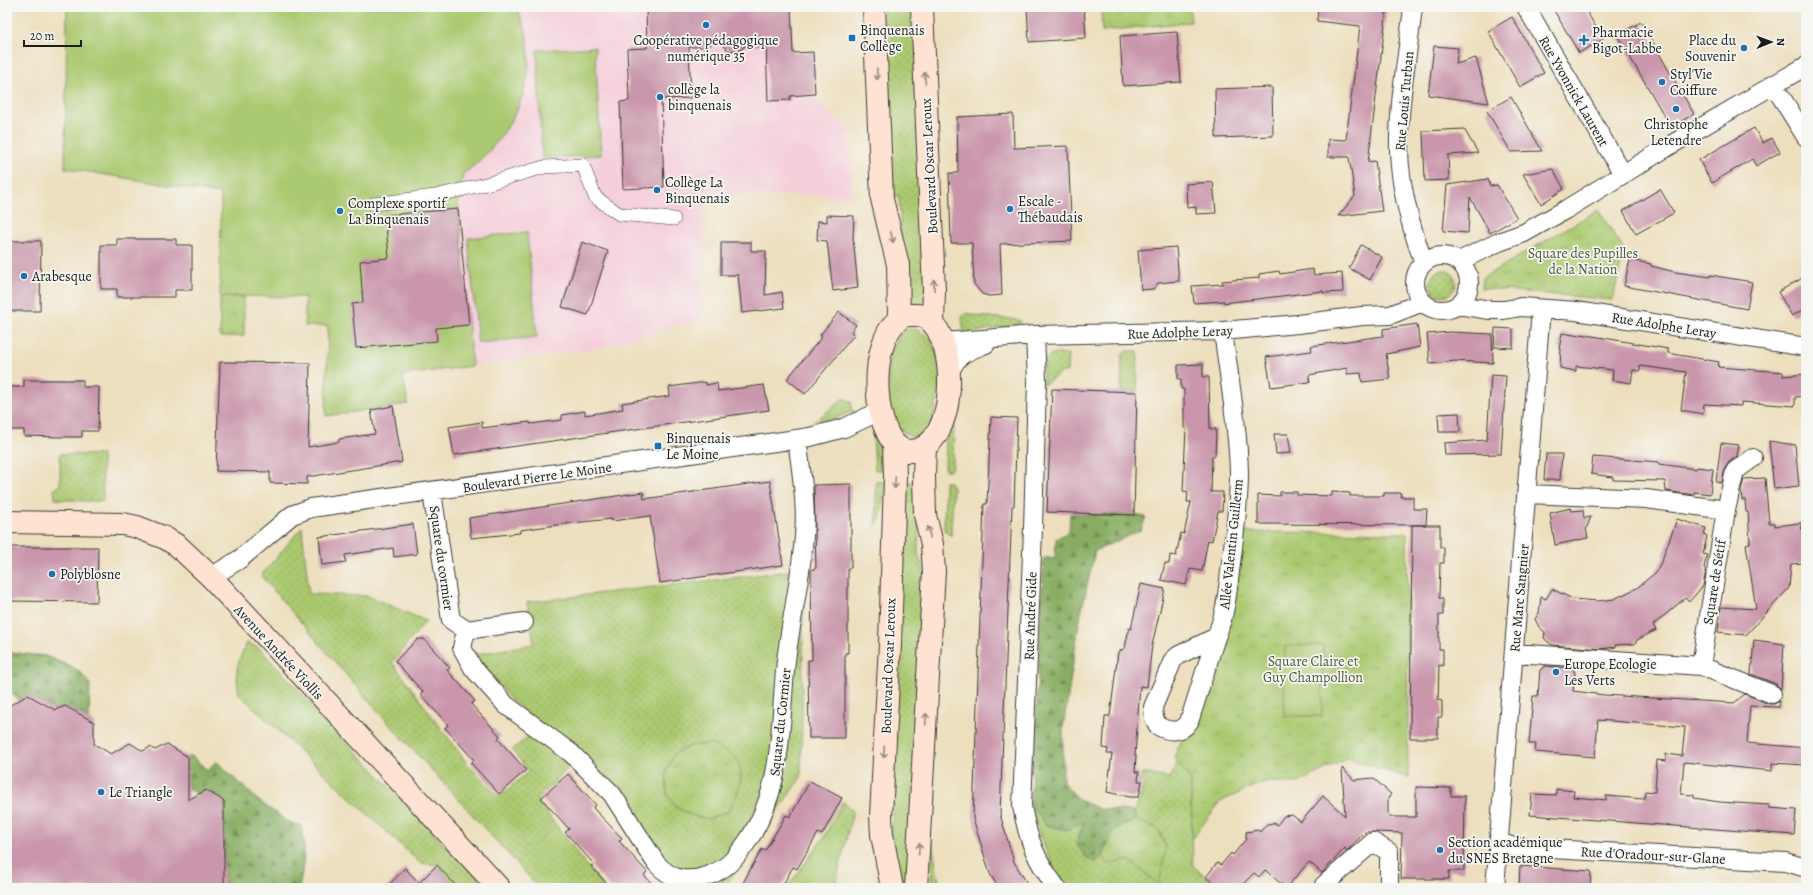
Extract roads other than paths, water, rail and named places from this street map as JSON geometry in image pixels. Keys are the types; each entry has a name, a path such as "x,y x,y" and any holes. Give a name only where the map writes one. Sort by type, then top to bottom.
{"main road":[{"path":"874,7 882,199 898,265 899,318"},
{"name":"Boulevard Oscar Leroux","path":"922,7 934,290 938,333 949,374 946,411 942,426 925,446"},
{"path":"916,888 934,571 932,544 925,508 925,446 910,451 902,449 894,444 886,430 880,411 876,388 879,358 888,330 899,318 907,315 922,316 938,333"},
{"name":"Boulevard Oscar Leroux","path":"892,888 882,835 882,816 890,644 896,461 894,444"},
{"name":"Avenue Andrée Viollis","path":"7,522 123,524 137,527 165,538 178,546 211,577 498,888"}],"street":[{"name":"Rue Louis Turban","path":"1413,7 1399,128 1399,151 1406,206 1424,263"},
{"name":"Rue Yvonnick Laurent","path":"1526,7 1623,174"},
{"path":"1459,262 1499,242 1524,233 1772,84 1806,66"},
{"path":"1772,84 1806,137"},
{"path":"374,204 434,196 486,184 544,167 583,165 595,197 619,214 674,219"},
{"path":"1469,284 1467,272 1459,262 1447,256 1429,259 1424,263 1417,274 1419,294 1434,309 1440,310 1453,308 1463,301 1469,284 1478,267 1504,252 1524,233"},
{"name":"Rue Adolphe Leray","path":"1469,284 1480,297 1503,301 1521,307 1576,311 1806,347"},
{"name":"Rue Adolphe Leray","path":"938,333 998,339 1035,335 1223,331 1362,316 1388,305 1410,292 1419,294"},
{"name":"Rue Adolphe Leray","path":"1458,305 1504,310 1521,307"},
{"name":"Rue Marc Sangnier","path":"1495,888 1541,309"},
{"name":"Allée Valentin Guillerm","path":"1216,637 1179,655 1173,660 1153,707 1154,718 1158,726 1170,731 1185,728 1189,722 1216,637 1222,623 1226,604 1237,513 1239,473 1223,331"},
{"name":"Rue André Gide","path":"1035,335 1037,381 1034,490 1022,806 1026,831 1034,854 1045,873 1057,888"},
{"name":"Rue Adolphe Leray","path":"949,374 954,362 961,355 998,339"},
{"name":"Boulevard Pierre Le Moine","path":"211,577 240,559 283,522 301,511 797,439 831,432 880,411"},
{"name":"Square du Cormier","path":"466,630 462,648 473,668 506,705 571,753 612,794 656,863 664,872 679,879 696,880 713,874 730,865 755,830 771,792 778,761 784,681 804,534 802,479 797,439"},
{"name":"Square de Sétif","path":"1700,666 1726,510 1735,471 1753,458"},
{"name":"Square du cormier","path":"432,492 451,620 466,630"},
{"path":"1527,494 1646,499 1726,510"},
{"path":"466,630 524,622"},
{"path":"1514,653 1700,666 1772,694"},
{"path":"1323,888 1324,885 1373,842 1389,852 1389,888"},
{"name":"Rue d'Oradour-sur-Glane","path":"1499,842 1514,847 1786,862 1806,868"}],"place":[{"name":"Coopérative pédagogique numérique 35","path":"706,25"},
{"name":"Binquenais Collège","path":"852,38"},
{"name":"Pharmacie Bigot-Labbe","path":"1584,40"},
{"name":"Place du Souvenir","path":"1744,48"},
{"name":"Styl'Vie Coiffure","path":"1662,82"},
{"name":"collège la binquenais","path":"660,97"},
{"name":"Christophe Letendre","path":"1676,109"},
{"name":"Collège La Binquenais","path":"657,190"},
{"name":"Escale - Thébaudais","path":"1010,209"},
{"name":"Complexe sportif La Binquenais","path":"340,211"},
{"name":"Arabesque","path":"24,276"},
{"name":"Binquenais Le Moine","path":"658,446"},
{"name":"Polyblosne","path":"52,574"},
{"name":"Europe Ecologie Les Verts","path":"1556,672"},
{"name":"Le Triangle","path":"101,792"},
{"name":"Section académique du SNES Bretagne","path":"1440,850"}],"park label":[{"name":"Square des Pupilles de la Nation","path":"1583,262"},
{"name":"Square Claire et Guy Champollion","path":"1313,670"}]}
